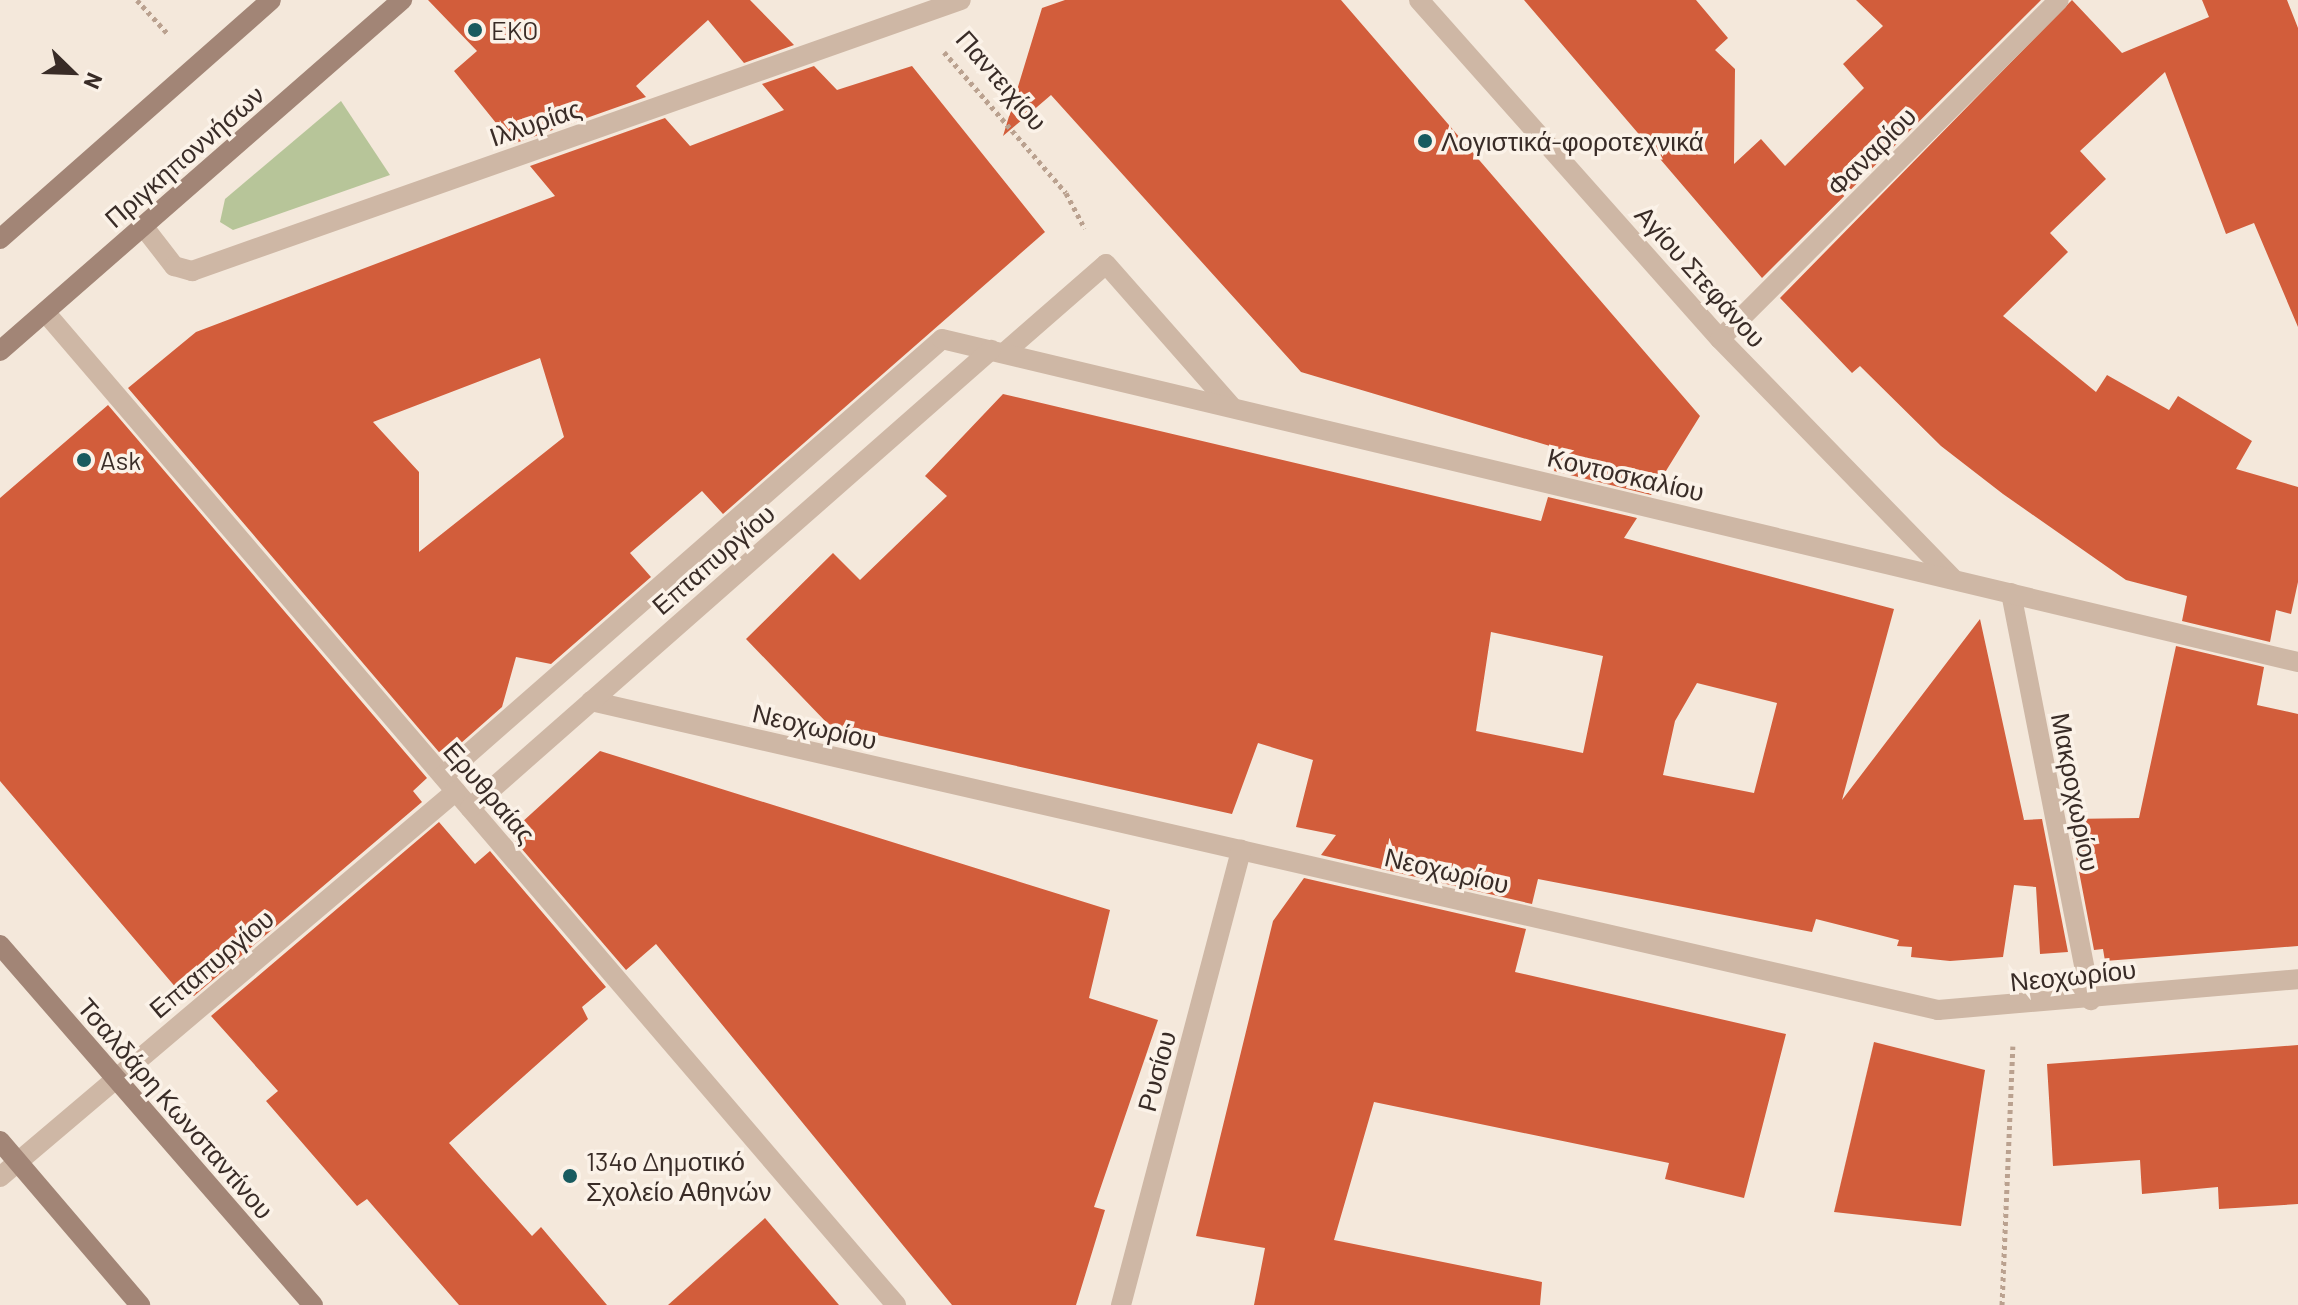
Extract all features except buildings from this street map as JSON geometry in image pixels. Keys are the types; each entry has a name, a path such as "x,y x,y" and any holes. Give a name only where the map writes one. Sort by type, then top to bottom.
{"main road":[{"path":"0,239 271,0"},
{"name":"Πριγκηποννήσων","path":"0,351 402,0"},
{"name":"Τσαλδάρη Κωνσταντίνου","path":"0,945 313,1305"},
{"path":"0,1141 140,1305"}],"street":[{"name":"Ιλλυρίας","path":"143,226 174,266 192,271 961,0"},
{"name":"Αγίου Στεφάνου","path":"1419,0 1720,339 1953,579"},
{"name":"Φαναρίου","path":"1720,339 2059,0"},
{"name":"Επταπυργίου","path":"470,808 998,351 1106,264 1231,406"},
{"name":"Ερυθραίας","path":"45,312 896,1305"},
{"name":"Επταπυργίου","path":"0,1177 449,784 942,339"},
{"name":"Κοντοσκαλίου","path":"942,339 2298,662"},
{"name":"Μακροχωρίου","path":"2011,593 2091,1000"},
{"name":"Νεοχωρίου","path":"591,701 1938,1010 2014,1009 2298,979"},
{"name":"Ρυσίου","path":"1121,1305 1241,850"}],"path":[{"name":"Παντειχίου","path":"913,16 1066,193"},
{"path":"2002,1305 2014,1009"}],"green space":[{"path":"341,101 390,175 233,230 220,222 225,199"}],"place":[{"name":"EKO","path":"475,30"},
{"name":"Λογιστικά-φοροτεχνικά","path":"1425,141"},
{"name":"Ask","path":"84,460"},
{"name":"134ο Δημοτικό Σχολείο Αθηνών","path":"570,1176"}]}
